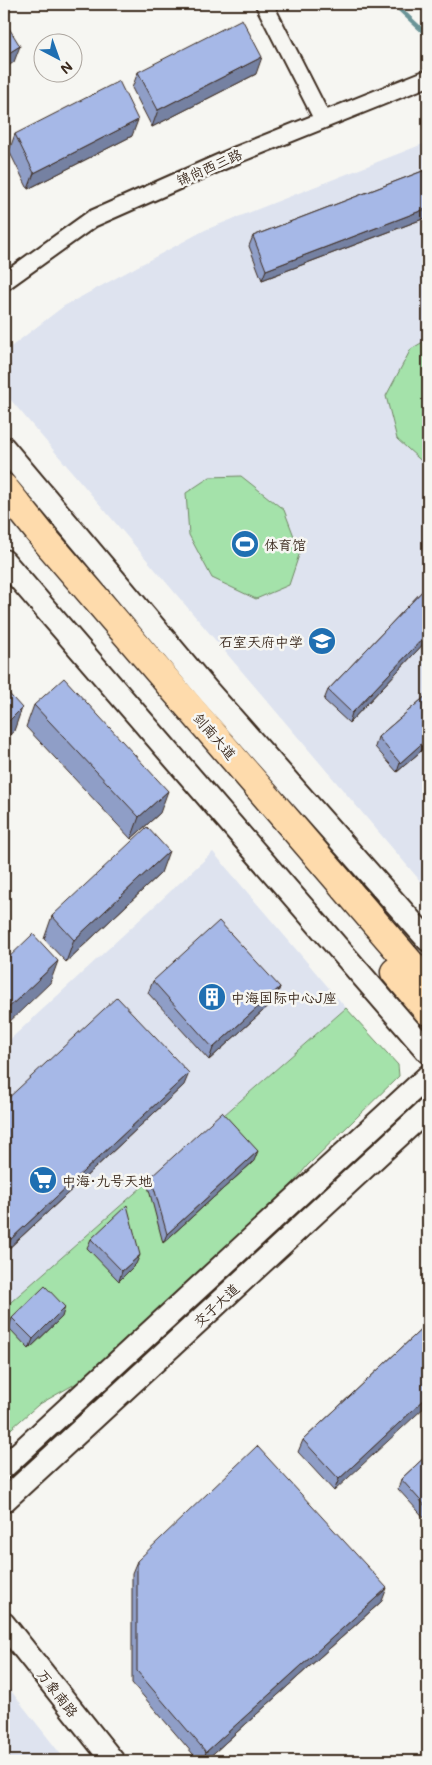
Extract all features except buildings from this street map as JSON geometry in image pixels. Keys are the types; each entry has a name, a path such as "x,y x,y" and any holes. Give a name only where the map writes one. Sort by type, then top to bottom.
{"highway":[{"name":"剑南大道","path":"4,488 48,542 428,984"},
{"name":"剑南大道","path":"4,518 428,1011"}],"main road":[{"path":"4,448 208,691 428,940"},
{"path":"37,486 48,542"},
{"path":"4,561 428,1052"},
{"name":"交子大道","path":"4,1467 428,1076"},
{"name":"交子大道","path":"4,1501 428,1109"},
{"name":"万象南路","path":"4,1624 113,1761"}],"street":[{"path":"264,4 323,120"},
{"name":"锦尚西三路","path":"4,282 92,219 239,154 428,78"}],"shaded area":[{"name":"石室天府中学","path":"428,142 428,890 4,392 4,352 64,306 205,230"},
{"path":"213,852 346,1008 4,1308 4,1045"},
{"path":"4,1682 66,1761 4,1761"}],"green space":[{"path":"428,339 428,467 397,439 386,396 411,349"},
{"name":"体育馆","path":"241,476 284,510 300,552 289,585 256,599 212,578 189,535 186,493 210,477"},
{"path":"346,1008 398,1065 399,1076 307,1166 283,1196 82,1380 38,1405 4,1435 4,1308"}],"waterway":[{"path":"394,4 423,31 428,39"}],"place":[{"name":"体育馆","path":"245,544"},
{"name":"石室天府中学","path":"322,641"},
{"name":"中海国际中心J座","path":"212,997"},
{"name":"中海·九号天地","path":"43,1180"}]}
